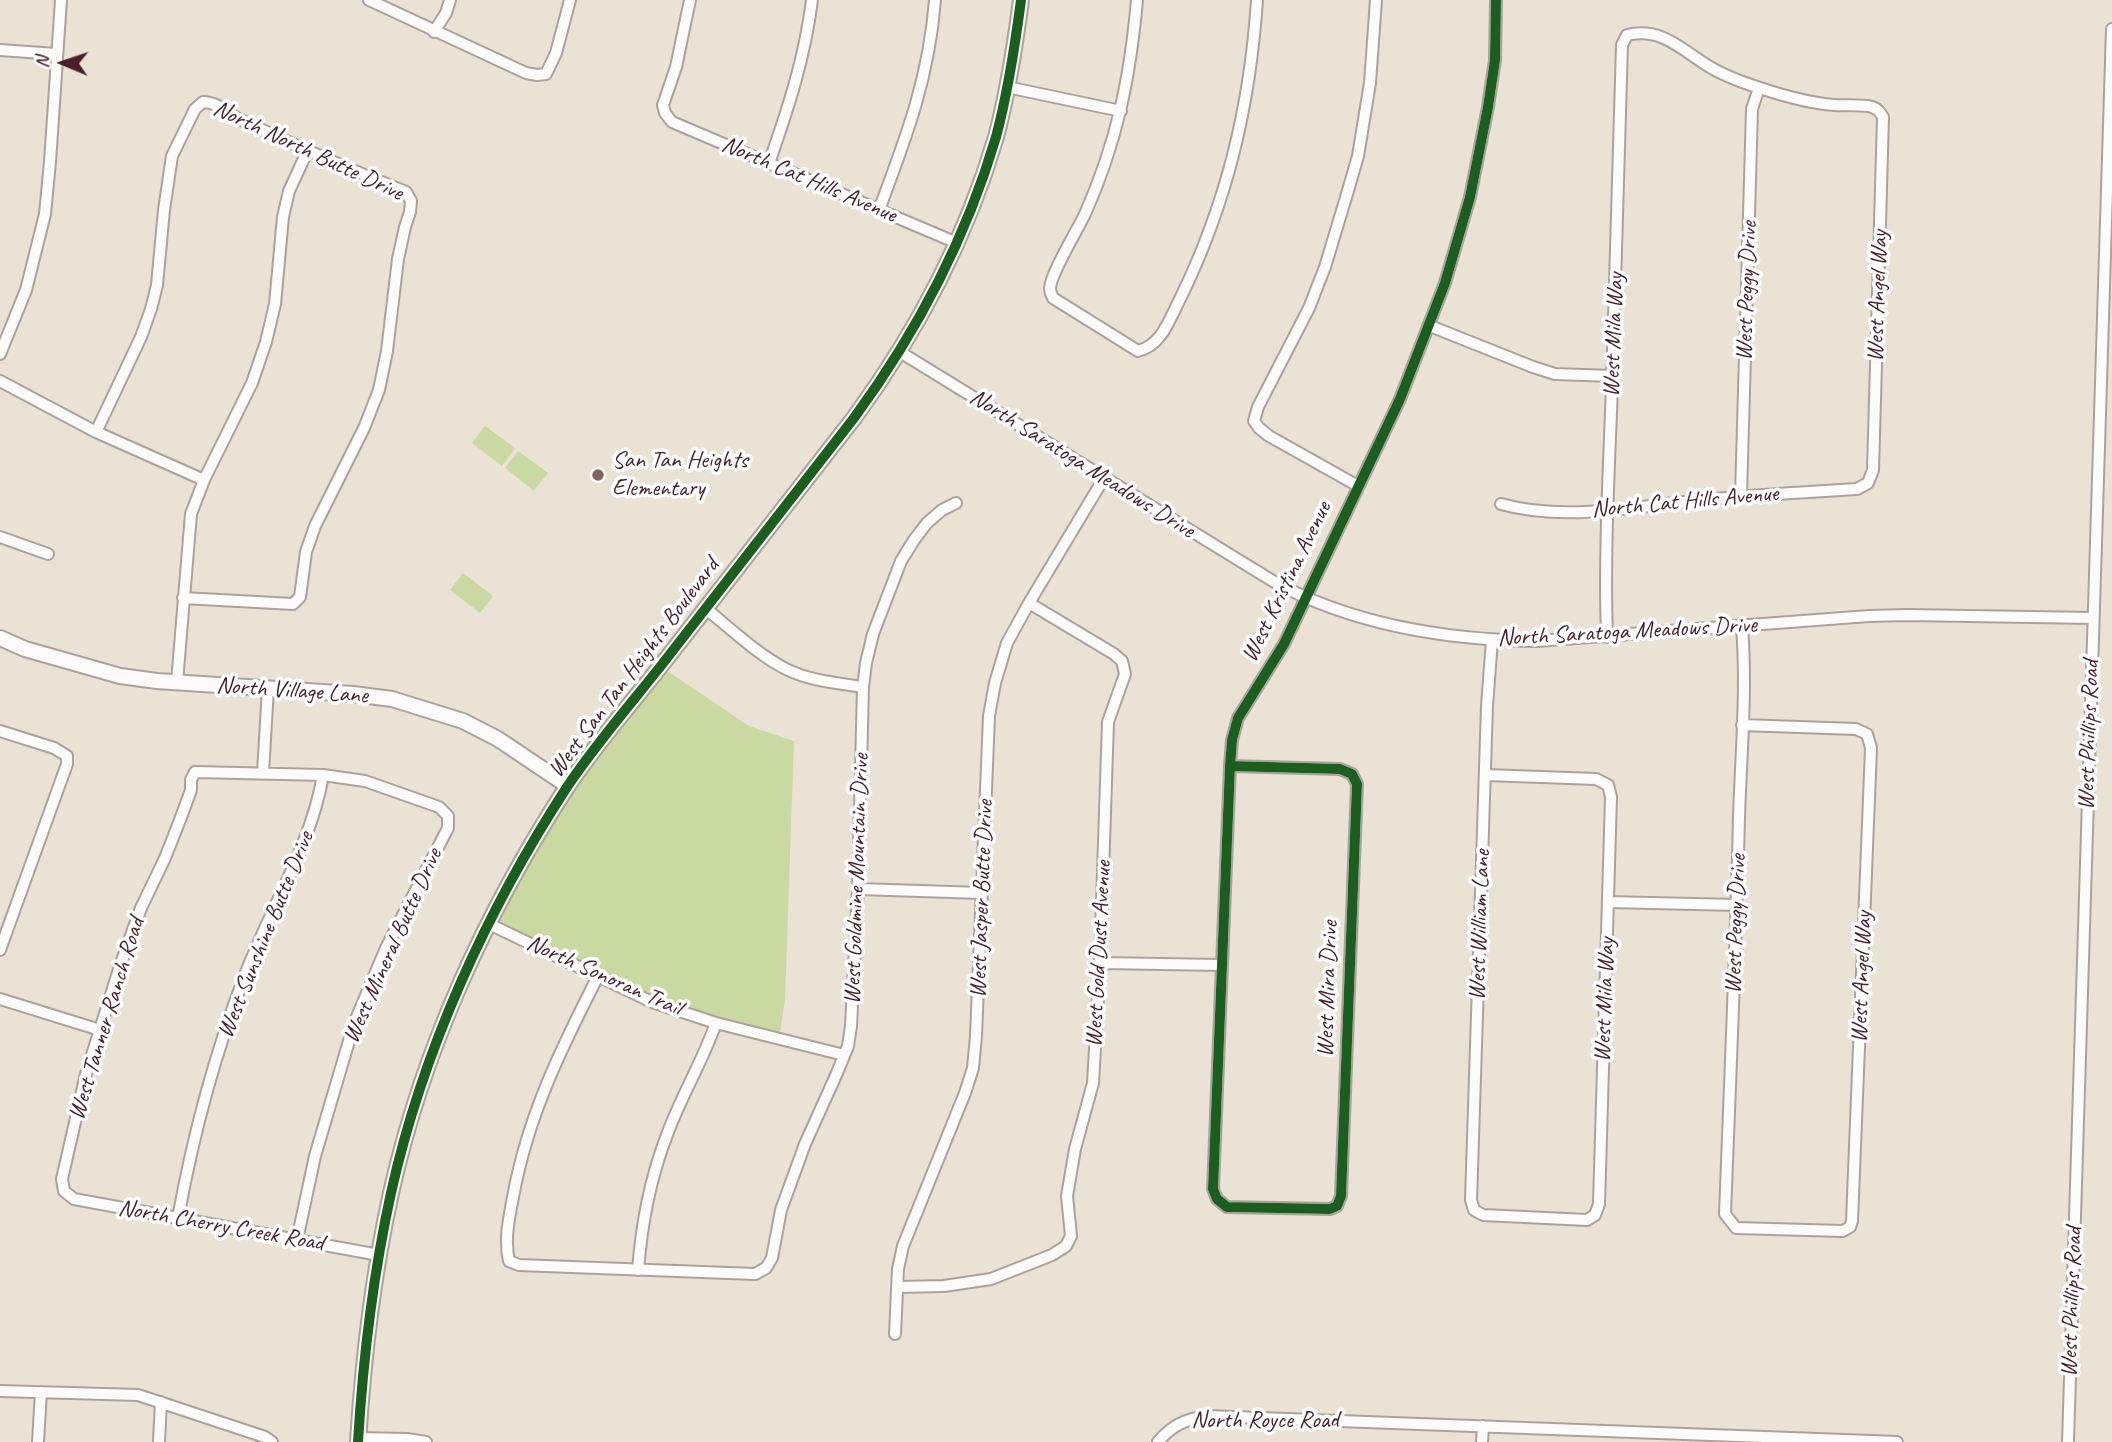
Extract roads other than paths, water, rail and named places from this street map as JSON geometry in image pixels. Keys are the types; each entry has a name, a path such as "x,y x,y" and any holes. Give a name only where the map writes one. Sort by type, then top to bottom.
{"street":[{"path":"0,354 26,290 45,214 51,162 61,0"},
{"path":"369,0 526,73 537,75 546,74 556,53 570,0"},
{"path":"435,32 450,0"},
{"name":"North Cat Hills Avenue","path":"690,0 676,67 663,105 672,122 957,243"},
{"path":"769,163 796,85 812,0"},
{"path":"879,210 908,133 926,71 935,0"},
{"name":"West San Tan Heights Boulevard","path":"358,1440 379,1255 395,1178 431,1060 489,923 568,786 854,418 886,374 925,309 977,196 996,135 1013,57 1021,0"},
{"path":"1137,0 1132,49 1117,129 1085,214 1050,288 1052,298 1138,351 1150,348 1159,338 1190,279 1217,212 1244,113 1257,0"},
{"path":"1358,485 1269,436 1254,421 1258,407 1309,308 1325,267 1347,194 1368,95 1376,0"},
{"name":"West Kristina Avenue","path":"1217,1199 1213,1189 1232,740 1238,718 1284,644 1400,399 1446,283 1472,186 1488,107 1495,60 1496,0"},
{"name":"West Phillips Road","path":"2068,1442 2112,29"},
{"name":"West Mila Way","path":"1607,637 1605,600 1622,45 1627,35 1637,32 1655,33 1706,65 1759,88"},
{"path":"0,50 56,54"},
{"path":"1007,88 1121,111"},
{"name":"West Angel Way","path":"1759,88 1808,101 1869,106 1879,110 1883,117 1873,470 1868,483"},
{"name":"West Peggy Drive","path":"1741,496 1752,109 1759,88"},
{"name":"North North Butte Drive","path":"96,432 141,337 151,309 157,285 164,210 173,156 195,109 203,102 213,102 232,116 307,152 406,192 411,201 398,259 387,351 379,390 364,428 315,526 306,552 300,597 293,604 183,598"},
{"path":"177,682 191,513 204,480 252,383 266,342 275,304 283,217 289,191 307,152"},
{"path":"1430,326 1555,373 1612,376"},
{"name":"North Saratoga Meadows Drive","path":"900,352 1246,566 1306,599 1402,627 1492,640 1537,641 1907,615 2092,618"},
{"path":"0,381 96,432 204,480"},
{"name":"West Jasper Butte Drive","path":"895,1334 897,1287 903,1246 973,1068 989,716 995,683 1007,643 1104,478"},
{"name":"North Cat Hills Avenue","path":"1501,504 1526,511 1608,509 1741,496 1857,489 1868,483"},
{"name":"West Goldmine Mountain Drive","path":"638,1270 755,1274 766,1268 772,1258 780,1210 844,1055 851,1026 858,889 863,687 873,634 901,561 927,523 942,510 956,503"},
{"path":"0,537 48,554"},
{"name":"West Gold Dust Avenue","path":"897,1287 944,1286 991,1279 1052,1255 1066,1246 1071,1236 1068,1196 1075,1149 1093,1083 1108,722 1125,674 1122,661 1114,654 1029,603"},
{"path":"705,608 768,658 789,670 816,679 863,687"},
{"name":"West Peggy Drive","path":"1729,1221 1725,1214 1737,905 1744,653 1742,626"},
{"name":"North Village Lane","path":"0,638 36,652 120,676 392,699 463,721 498,739 568,786"},
{"name":"West William Lane","path":"1492,640 1487,706 1471,1200 1474,1210 1483,1215 1574,1220 1587,1220 1595,1215"},
{"path":"268,688 263,773 323,775"},
{"name":"West Angel Way","path":"1729,1221 1736,1228 1843,1231 1850,1227 1852,1221 1871,748 1867,734 1856,729 1742,725"},
{"path":"0,731 54,748 66,756 67,764 0,950"},
{"name":"West Mira Drive","path":"1217,1199 1227,1207 1330,1209 1337,1206 1341,1196 1357,784 1352,774 1340,769 1230,766"},
{"name":"West Tanner Ranch Road","path":"64,1191 62,1179 86,1074 124,954 141,908 180,821 191,790 191,779 195,772 263,773"},
{"name":"West Mineral Butte Drive","path":"297,1240 315,1156 354,1024 386,948 448,828 448,816 439,807 365,781 323,775"},
{"name":"West Sunshine Butte Drive","path":"178,1218 192,1146 225,1032 245,974 310,825 319,799 323,775"},
{"name":"West Mila Way","path":"1485,775 1596,779 1608,785 1612,797 1599,1204 1595,1215"},
{"path":"858,889 982,893"},
{"path":"1608,902 1737,905"},
{"name":"North Sonoran Trail","path":"489,923 652,1002 716,1023 844,1055"},
{"path":"1100,963 1222,965"},
{"path":"597,976 547,1079 518,1170 506,1246 509,1261 519,1265 638,1270 642,1227 651,1180 669,1130 716,1023"},
{"path":"0,999 100,1030"},
{"name":"North Cherry Creek Road","path":"64,1191 74,1199 379,1255"},
{"path":"0,1391 138,1395 265,1437 272,1442"},
{"path":"38,1442 41,1392"},
{"path":"159,1442 161,1402"},
{"name":"North Royce Road","path":"1158,1442 1180,1422 1207,1416 1897,1442"},
{"path":"1482,1442 1483,1426"},
{"path":"358,1440 407,1439 426,1442"}],"place":[{"name":"San Tan Heights Elementary","path":"598,475"}]}
